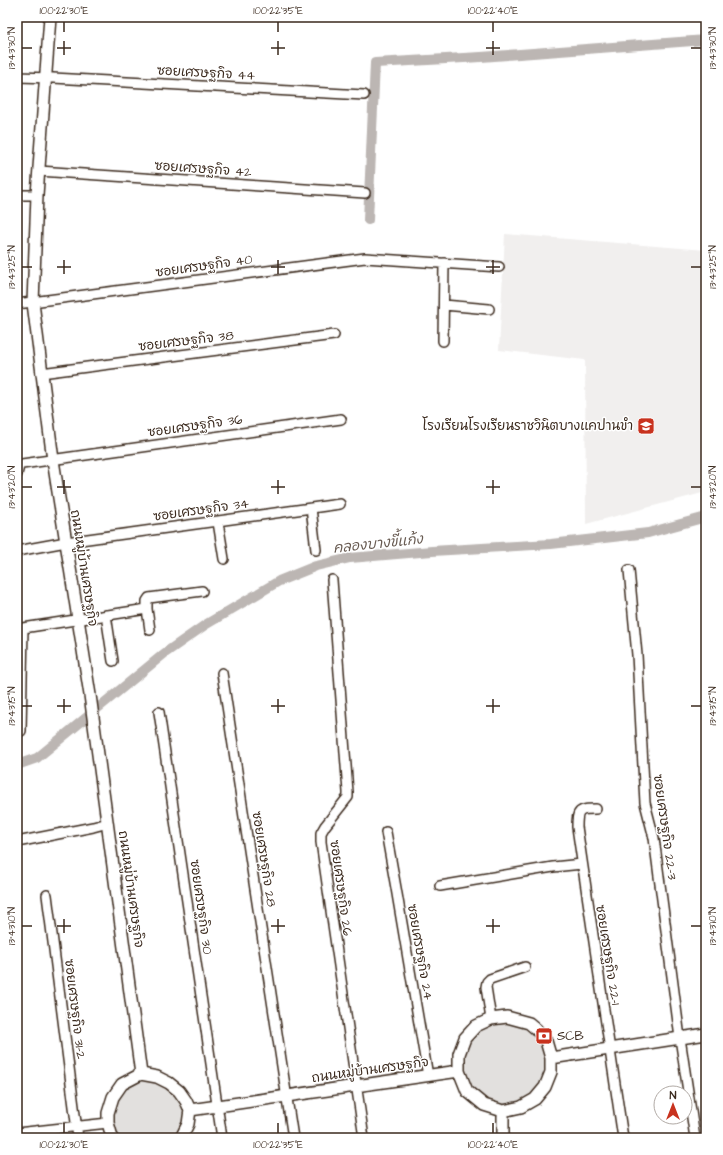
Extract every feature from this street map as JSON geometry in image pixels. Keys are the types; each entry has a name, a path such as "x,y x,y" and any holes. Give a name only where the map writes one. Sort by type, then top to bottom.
{"street":[{"name":"ถนนหมู่บ้านเศรษฐกิจ","path":"50,17 37,195 33,303 53,460 79,619 108,823 141,1074"},
{"name":"ซอยเศรษฐกิจ 44","path":"17,77 364,95"},
{"name":"ซอยเศรษฐกิจ 42","path":"39,171 365,193"},
{"path":"17,194 37,195"},
{"name":"ซอยเศรษฐกิจ 40","path":"17,304 365,258 499,267"},
{"path":"443,341 444,263"},
{"path":"444,305 489,309"},
{"name":"ซอยเศรษฐกิจ 38","path":"41,373 334,335"},
{"name":"ซอยเศรษฐกิจ 36","path":"17,474 19,466 22,464 341,419"},
{"name":"ซอยเศรษฐกิจ 34","path":"17,551 66,542 340,504"},
{"path":"311,508 316,550"},
{"path":"218,522 224,559"},
{"name":"ซอยเศรษฐกิจ 22-3","path":"629,570 637,655 646,803 654,838 680,1038 695,1138"},
{"name":"ซอยเศรษฐกิจ 26","path":"332,580 348,797 321,832 321,842 364,1138"},
{"path":"150,630 147,609 147,601 149,598 202,591"},
{"path":"21,731 23,628 147,609"},
{"path":"106,615 113,662"},
{"name":"ซอยเศรษฐกิจ 28","path":"222,673 288,1096 293,1138"},
{"name":"ซอยเศรษฐกิจ 30","path":"159,712 222,1138"},
{"name":"ซอยเศรษฐกิจ 22-1","path":"596,809 583,809 577,816 577,827 623,1138"},
{"path":"17,842 108,823"},
{"name":"ซอยเศรษฐกิจ 24","path":"386,832 428,1076"},
{"path":"440,886 553,867 582,864"},
{"name":"ซอยเศรษฐกิจ 31-2","path":"47,895 78,1138"},
{"path":"491,1019 486,987 487,982 490,979 525,967"},
{"path":"507,1016 522,1020 529,1023 536,1029 546,1041 551,1058 551,1072 545,1087 535,1099 521,1107 503,1111 484,1105 467,1090 459,1071 459,1054 465,1038 476,1026 491,1019 507,1016"},
{"path":"551,1058 706,1034"},
{"name":"ถนนหมู่บ้านเศรษฐกิจ","path":"190,1110 459,1071"},
{"path":"113,1138 108,1123 108,1113 113,1096 122,1084 141,1074 157,1077 169,1083 186,1101 190,1110 188,1124 181,1138"},
{"path":"503,1111 503,1138"},
{"path":"17,1133 108,1123"}],"shaded area":[{"name":"โรงเรียนโรงเรียนราชวินิตบางแคปานขำ","path":"505,234 706,250 706,492 586,524 585,360 499,350"},
{"path":"499,1020 527,1024 540,1040 547,1053 547,1067 542,1084 531,1096 518,1102 503,1104 488,1101 476,1093 467,1081 463,1064 464,1051 472,1036 477,1031"},
{"path":"142,1080 166,1084 182,1102 184,1113 183,1125 176,1138 121,1138 117,1134 113,1123 112,1111 122,1090 131,1083"}],"waterway":[{"path":"368,220 375,63 481,57 706,40"},
{"name":"คลองบางขี้แก้ง","path":"17,765 37,758 165,653 205,625 279,581 316,566 350,558 432,551 551,544 648,533 706,517"}],"place":[{"name":"โรงเรียนโรงเรียนราชวินิตบางแคปานขำ","path":"646,426"},
{"name":"SCB","path":"544,1036"}]}
